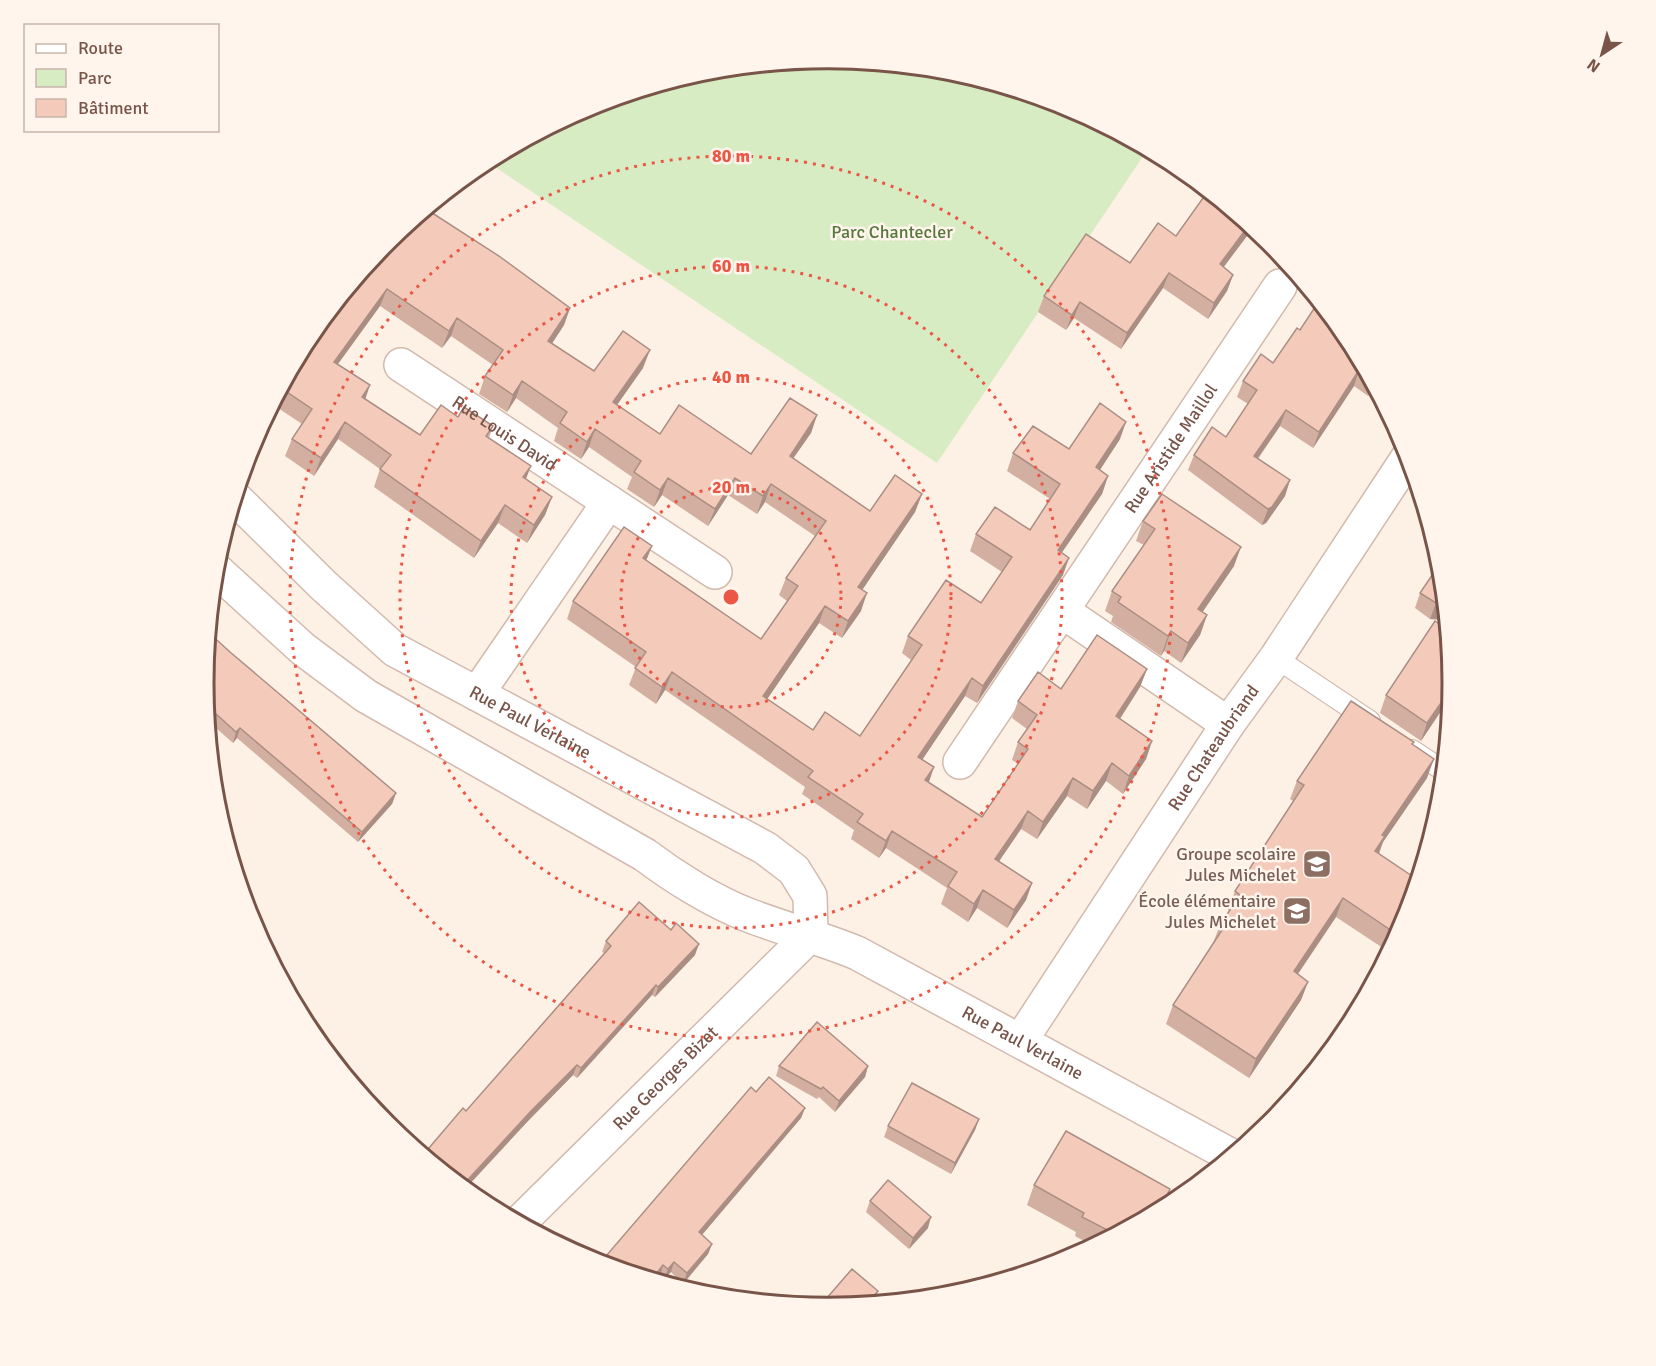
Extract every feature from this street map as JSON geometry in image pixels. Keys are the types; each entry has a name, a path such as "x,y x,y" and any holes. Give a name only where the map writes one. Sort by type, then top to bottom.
{"street":[{"name":"Rue Aristide Maillol","path":"960,762 1280,286"},
{"name":"Rue Louis David","path":"401,364 715,572"},
{"name":"Rue Chateaubriand","path":"1021,1040 1228,724 1275,658 1402,467"},
{"path":"477,694 609,502"},
{"name":"Rue Paul Verlaine","path":"241,504 322,585 396,650 765,848 794,870 810,896 811,934"},
{"name":"Rue Paul Verlaine","path":"224,577 303,649 366,696 645,855 668,873 747,915 811,934 857,953 1224,1152"},
{"path":"1062,611 1228,724"},
{"name":"Rue Georges Bizet","path":"525,1217 811,934"}],"lane":[{"path":"1275,658 1436,766"}],"green space":[{"name":"Parc Chantecler","path":"828,69 908,74 987,90 1063,116 1100,132 1143,156 937,463 495,167 556,132 593,116 669,90 748,74"}],"building":[{"path":"1204,197 1244,232 1220,264 1233,275 1214,303 1169,273 1127,333 1080,302 1072,315 1044,296 1086,234 1130,263 1158,223 1176,236"},
{"path":"433,213 499,256 570,308 548,341 594,371 623,331 650,350 613,402 660,434 679,405 751,454 790,398 817,415 790,456 870,511 895,475 922,494 858,587 867,593 848,621 825,606 763,696 813,730 825,712 860,736 922,645 908,636 946,580 981,603 1012,557 976,534 995,507 1030,530 1060,484 1013,453 1033,426 1069,449 1100,403 1126,422 1096,467 1108,476 1058,550 1069,558 983,686 972,678 918,757 934,767 925,780 982,817 1028,749 1018,742 1037,715 1018,701 1038,672 1061,689 1097,635 1147,669 1116,716 1152,741 1129,776 1112,763 1093,791 1073,778 1043,822 1028,811 995,859 1032,883 1014,910 983,890 974,904 948,886 957,872 892,831 886,841 857,822 863,814 808,777 813,771 672,672 662,687 635,668 646,652 573,601 624,527 652,546 643,558 761,639 798,586 786,578 826,521 771,484 763,496 735,478 715,509 668,478 660,490 634,472 641,461 595,429 587,442 560,423 567,412 522,381 513,395 485,376 503,350 457,318 449,331 387,289 334,362 370,385 362,397 420,435 441,405 458,417 464,407 493,426 486,436 531,466 523,477 552,497 534,525 505,505 481,541 380,469 391,455 345,422 321,458 292,439 312,409 287,392 296,376 317,342 366,278"},
{"path":"1314,308 1358,372 1319,432 1286,410 1254,456 1290,480 1272,507 1268,509 1194,455 1212,427 1226,437 1257,390 1243,381 1261,354 1273,363 1297,328 1300,330"},
{"path":"1162,494 1241,547 1198,609 1207,615 1188,643 1171,631 1168,636 1118,602 1121,597 1112,591 1155,529 1143,521"},
{"path":"1432,575 1437,603 1420,593"},
{"path":"1435,621 1439,624 1442,702 1427,723 1386,695"},
{"path":"215,639 396,793 362,832 240,728 236,732 215,713"},
{"path":"1351,701 1414,742 1412,744 1434,759 1382,835 1385,836 1375,851 1411,875 1390,930 1343,898 1294,971 1308,982 1256,1059 1173,1005 1224,927 1220,925 1240,895 1235,891 1304,785 1297,781"},
{"path":"639,902 671,930 676,923 699,944 658,987 656,985 581,1068 577,1065 531,1111 468,1180 428,1149 463,1108 466,1111 611,946 606,941"},
{"path":"817,1022 868,1066 839,1101 823,1087 821,1089 779,1066"},
{"path":"769,1077 805,1108 699,1232 712,1244 687,1273 674,1262 668,1269 663,1265 657,1272 607,1255 751,1087 756,1092"},
{"path":"912,1083 979,1119 955,1163 888,1126"},
{"path":"1066,1131 1170,1189 1169,1194 1107,1230 1082,1217 1084,1213 1034,1185"},
{"path":"888,1180 931,1217 913,1238 870,1201"},
{"path":"852,1269 878,1291 874,1295 828,1297"}],"place":[{"name":"Groupe scolaire Jules Michelet","path":"1317,864"},
{"name":"École élémentaire Jules Michelet","path":"1297,911"}]}
